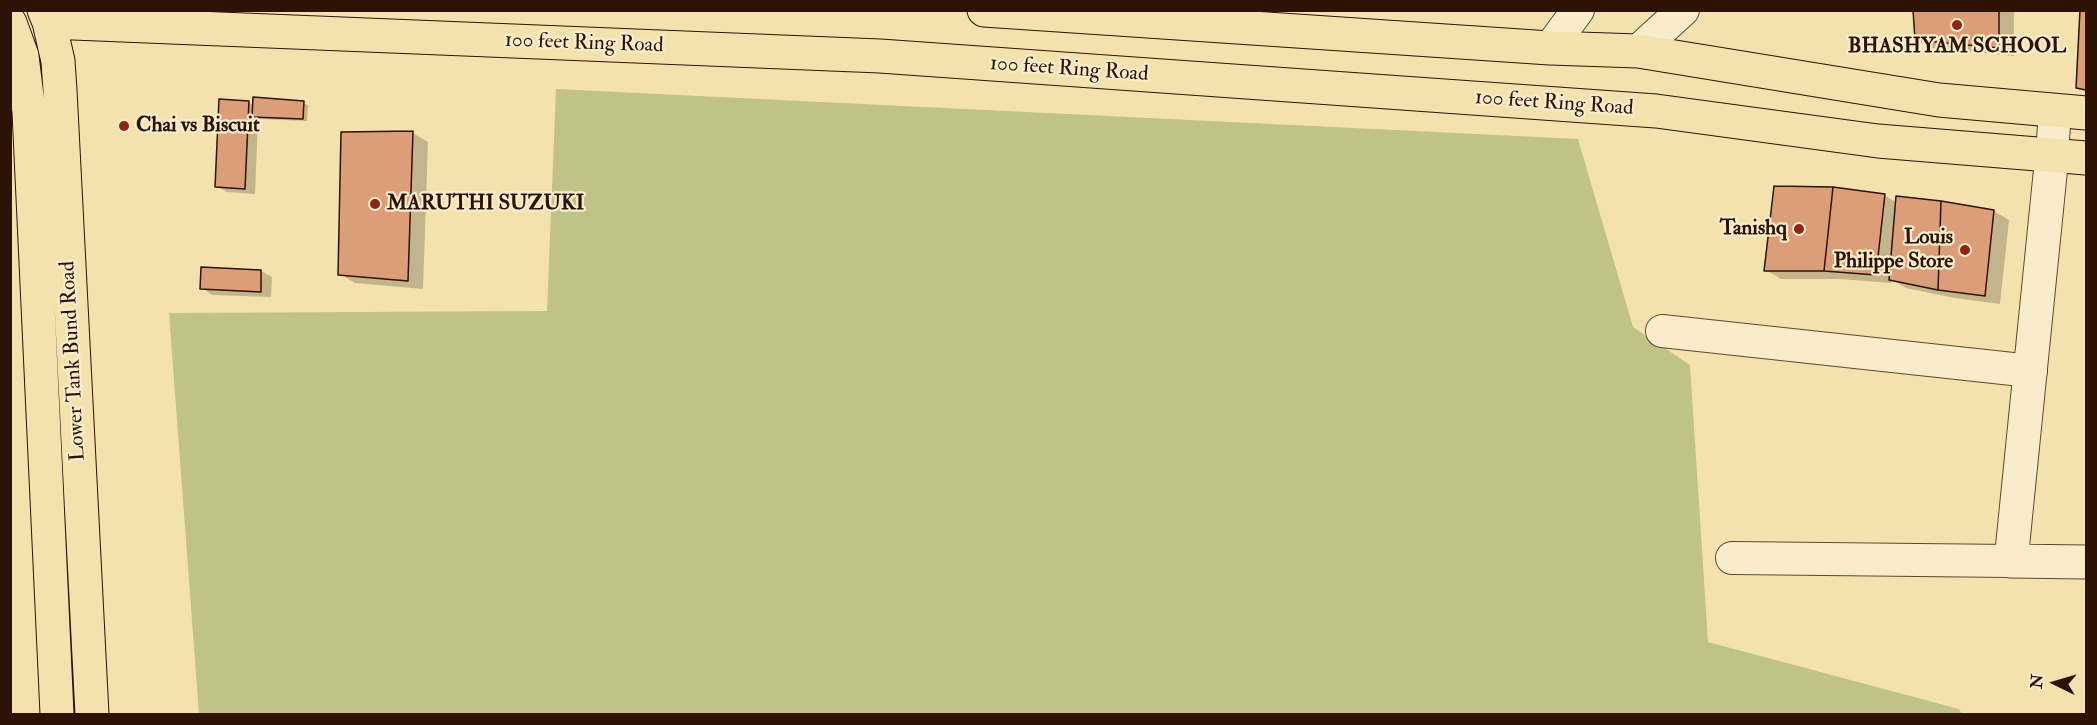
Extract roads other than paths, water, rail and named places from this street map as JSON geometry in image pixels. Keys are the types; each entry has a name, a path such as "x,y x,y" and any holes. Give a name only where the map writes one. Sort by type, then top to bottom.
{"main road":[{"path":"984,10 1550,48 1638,51 1939,100 2071,111"},
{"name":"100 feet Ring Road","path":"47,16 880,56 1656,111 1878,141 2086,158"},
{"name":"Lower Tank Bund Road","path":"47,16 58,61 61,102 92,714"},
{"name":"Lower Tank Bund Road","path":"10,23 22,56 29,112 57,714"}],"street":[{"path":"1550,48 1578,10"},
{"path":"1638,51 1683,10"},
{"path":"2011,561 2052,155 2071,111"},
{"path":"1662,331 2031,372"},
{"path":"1732,558 2086,562"}],"place":[{"name":"BHASHYAM SCHOOL","path":"1957,25"},
{"name":"Chai vs Biscuit","path":"124,126"},
{"name":"MARUTHI SUZUKI","path":"375,204"},
{"name":"Tanishq","path":"1799,229"},
{"name":"Louis Philippe Store","path":"1965,250"}]}
